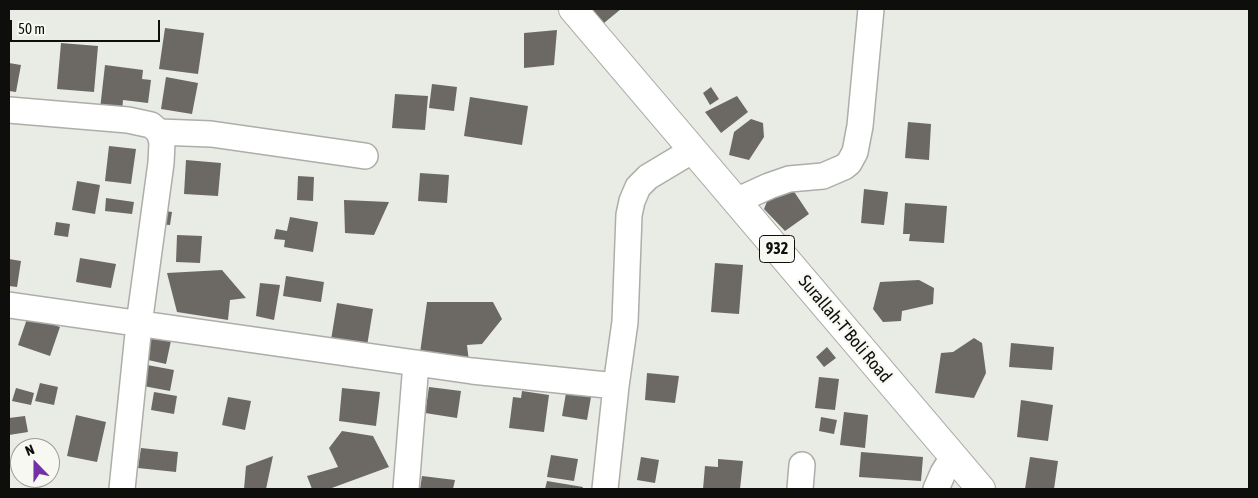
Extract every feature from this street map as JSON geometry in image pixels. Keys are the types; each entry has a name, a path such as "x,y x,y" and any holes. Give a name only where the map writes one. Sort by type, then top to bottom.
{"main road":[{"name":"Surallah-T'Boli Road","path":"573,9 981,489"}],"street":[{"path":"736,201 789,179 823,176 850,163 855,152 860,126 871,9"},
{"path":"9,110 128,120 151,125 159,132 162,142 161,163 139,324 122,489"},
{"path":"159,132 211,134 365,156"},
{"path":"605,489 625,322 629,215 632,202 638,187 648,176 693,150"},
{"path":"9,305 472,371 616,386"},
{"path":"406,489 416,363"},
{"path":"936,489 953,457"},
{"path":"800,489 802,465"}],"building":[{"path":"589,9 621,9 604,23"},
{"path":"165,28 204,33 198,74 159,69"},
{"path":"557,30 554,65 524,68 524,33"},
{"path":"61,43 98,46 94,92 57,89"},
{"path":"9,63 21,65 16,92 9,91"},
{"path":"105,65 143,70 142,79 151,80 148,103 123,100 122,112 100,109"},
{"path":"166,77 198,83 192,114 161,109"},
{"path":"432,84 457,87 454,111 429,108"},
{"path":"711,87 719,99 710,105 703,93"},
{"path":"395,94 428,96 425,130 392,128"},
{"path":"737,96 748,112 721,133 705,112"},
{"path":"470,97 528,106 522,145 464,136"},
{"path":"751,119 763,123 764,137 749,160 729,155 734,132"},
{"path":"908,122 931,124 929,160 905,158"},
{"path":"109,146 136,149 131,184 105,181"},
{"path":"186,160 221,163 218,196 184,194"},
{"path":"420,173 449,175 447,203 418,201"},
{"path":"298,176 314,177 313,201 297,200"},
{"path":"77,181 100,185 95,214 72,210"},
{"path":"864,189 888,192 884,225 861,223"},
{"path":"793,190 809,214 785,231 764,209 768,199"},
{"path":"106,198 134,202 132,214 105,211"},
{"path":"344,200 389,202 374,235 345,233"},
{"path":"905,203 947,206 944,243 909,241 910,234 903,234"},
{"path":"159,210 172,212 170,225 157,224"},
{"path":"290,217 318,222 313,252 284,247 285,240 274,239 276,229 287,231"},
{"path":"56,222 70,224 68,237 54,235"},
{"path":"177,235 202,236 200,263 176,262"},
{"path":"80,258 116,264 111,288 76,282"},
{"path":"9,259 21,261 17,287 9,286"},
{"path":"715,263 743,265 739,314 711,312"},
{"path":"222,270 246,298 230,300 228,320 177,312 167,273"},
{"path":"286,276 324,282 321,302 283,296"},
{"path":"919,280 934,288 933,304 902,311 901,321 883,322 873,309 880,282"},
{"path":"260,283 280,285 274,320 256,316"},
{"path":"427,302 493,302 502,319 482,344 467,345 469,362 420,353"},
{"path":"337,303 373,309 367,346 331,340"},
{"path":"28,316 60,327 50,356 18,345"},
{"path":"145,330 172,336 166,364 139,358"},
{"path":"974,338 982,343 986,373 974,398 935,393 941,353 953,352"},
{"path":"1011,343 1054,347 1052,370 1009,367"},
{"path":"827,347 836,358 824,367 816,357"},
{"path":"142,364 174,370 170,391 138,385"},
{"path":"647,373 679,376 675,403 645,400"},
{"path":"819,377 839,379 835,410 815,408"},
{"path":"40,383 58,387 54,405 35,401"},
{"path":"429,387 461,391 457,418 425,413"},
{"path":"16,388 34,393 31,405 12,401"},
{"path":"342,388 380,392 376,426 339,421"},
{"path":"522,391 549,395 544,432 509,428 513,397 521,398"},
{"path":"154,392 177,396 174,414 151,410"},
{"path":"566,393 591,397 587,420 562,416"},
{"path":"228,397 251,401 245,430 222,425"},
{"path":"1021,400 1053,405 1048,441 1017,437"},
{"path":"844,412 868,415 865,448 840,445"},
{"path":"76,415 106,422 97,462 67,456"},
{"path":"25,416 28,432 9,435 9,418"},
{"path":"821,417 837,420 834,434 819,431"},
{"path":"342,431 373,436 389,467 329,489 312,489 307,476 338,467 329,448"},
{"path":"141,448 178,452 176,472 138,468"},
{"path":"861,452 923,457 921,481 859,477"},
{"path":"551,455 578,459 574,481 547,477"},
{"path":"273,456 266,489 244,489 246,466"},
{"path":"641,457 659,460 655,483 637,480"},
{"path":"1030,457 1058,461 1054,489 1025,489"},
{"path":"718,459 743,461 740,489 703,489 705,466 718,467"},
{"path":"422,476 455,480 453,489 420,489"},
{"path":"547,481 583,487 582,489 545,489"}]}
